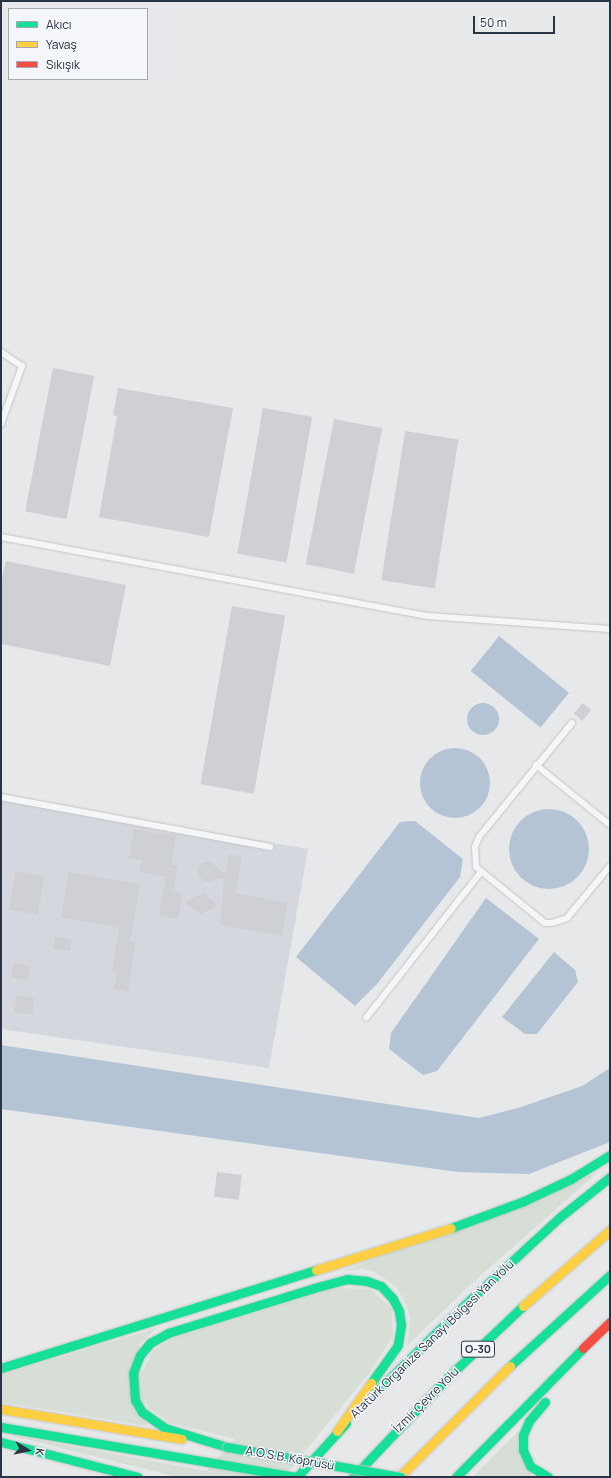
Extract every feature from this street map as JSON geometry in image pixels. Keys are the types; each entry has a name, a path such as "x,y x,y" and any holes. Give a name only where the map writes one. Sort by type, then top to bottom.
{"main road":[{"path":"1,1368 476,1220 524,1201 571,1179 610,1155"},
{"name":"Atatürk Organize Sanayi Bölgesi Yan Yolu","path":"297,1477 337,1431 458,1311 560,1218 610,1177"},
{"name":"İzmir Çevre Yolu","path":"353,1477 447,1378 557,1274 610,1230"},
{"name":"O-30","path":"399,1477 517,1359 610,1275"},
{"path":"227,1447 165,1428 142,1412 135,1400 133,1374 140,1355 150,1343 168,1333 314,1288 347,1279 367,1281 381,1286 393,1299 399,1311 401,1325 398,1345 337,1431"},
{"path":"456,1477 610,1322"},
{"path":"548,1477 530,1466 523,1450 523,1434 529,1421 583,1348"},
{"path":"1,1409 227,1447"},
{"name":"A.O.S.B. Köprüsü","path":"1,1427 297,1477"},
{"path":"1,1442 138,1477"},
{"name":"A.O.S.B. Köprüsü","path":"227,1447 399,1477"}],"lane":[{"path":"1,352 22,366 1,424"},
{"path":"1,536 428,616 610,629"},
{"path":"572,723 478,837 474,860 480,873 545,923 552,923 567,918 610,866"},
{"path":"536,765 610,825"},
{"path":"1,797 270,847"},
{"path":"366,1018 480,873"}],"shaded area":[{"path":"1,798 308,849 269,1068 1,1029"},
{"path":"597,1173 468,1287 407,1346 410,1317 405,1301 396,1287 375,1272 362,1269 342,1271"},
{"path":"336,1288 371,1289 392,1309 393,1336 370,1372 284,1477 177,1477 1,1433 206,1471 235,1439 170,1423 149,1408 143,1396 142,1373 153,1351 171,1339"},
{"path":"157,1328 139,1345 147,1426 1,1402 1,1375"},
{"path":"519,1431 532,1477 473,1477 482,1467"}],"water":[{"path":"499,636 569,693 541,728 471,671"},
{"path":"480,703 486,703 495,707 499,719 495,731 486,735 480,735 471,731 467,722 467,716 471,707"},
{"path":"455,748 468,751 480,758 487,770 490,783 487,796 480,808 468,815 455,818 442,815 430,808 423,796 420,783 423,770 430,758 442,751"},
{"path":"541,809 557,809 578,820 589,841 589,857 578,878 557,889 541,889 527,883 520,878 515,871 509,857 509,841 515,827 520,820 527,815"},
{"path":"415,821 463,859 460,877 377,984 355,1006 296,957 400,822"},
{"path":"486,898 539,939 437,1071 423,1075 389,1049 391,1033"},
{"path":"554,952 575,970 578,982 537,1034 525,1034 502,1017"},
{"path":"1,1045 479,1118 521,1107 582,1086 610,1068 610,1142 529,1174 458,1172 1,1109"}],"building":[{"path":"53,368 94,376 66,519 25,511"},
{"path":"118,388 233,408 209,537 99,517 117,416 113,415"},
{"path":"263,408 312,417 287,562 237,554"},
{"path":"334,419 382,428 354,574 306,564"},
{"path":"405,431 458,439 435,589 381,580"},
{"path":"6,561 126,585 110,666 1,644 1,583"},
{"path":"232,606 285,615 254,794 201,784"},
{"path":"583,703 591,710 582,721 574,714"},
{"path":"134,829 176,836 171,865 178,866 174,891 182,893 178,919 159,916 166,877 139,872 142,860 129,858"},
{"path":"229,854 242,857 235,893 288,903 282,936 220,925 224,878 206,882 199,877 197,870 201,863 209,861 225,874"},
{"path":"16,871 45,876 38,914 9,909"},
{"path":"69,872 140,884 130,941 136,942 128,992 114,989 117,972 112,971 119,927 61,918"},
{"path":"203,893 218,906 200,914 185,902"},
{"path":"55,936 72,939 69,952 53,949"},
{"path":"14,963 31,966 28,981 11,978"},
{"path":"17,995 35,998 32,1015 14,1012"},
{"path":"217,1172 242,1175 239,1200 214,1197"}],"traffic: fast":[{"path":"451,1228 524,1201 571,1179 610,1155"},
{"path":"374,1394 458,1311 560,1217 610,1177"},
{"path":"1,1368 316,1270"},
{"path":"510,1366 610,1275"},
{"path":"227,1447 165,1428 142,1412 135,1400 133,1373 140,1355 150,1343 168,1333 314,1288 347,1279 367,1281 381,1286 393,1299 399,1311 401,1325 398,1345 371,1383"},
{"path":"353,1477 447,1378 523,1306"},
{"path":"456,1477 583,1348"},
{"path":"545,1402 529,1421 523,1435 523,1450 530,1466 548,1477"},
{"path":"297,1477 346,1423"},
{"path":"1,1427 296,1477"},
{"path":"1,1442 138,1477"},
{"path":"227,1447 400,1477"}],"traffic: slow":[{"path":"316,1270 451,1228"},
{"path":"523,1306 610,1230"},
{"path":"399,1477 510,1366"},
{"path":"337,1431 371,1383"},
{"path":"1,1409 182,1439"}],"traffic: jam":[{"path":"583,1348 610,1322"}]}
